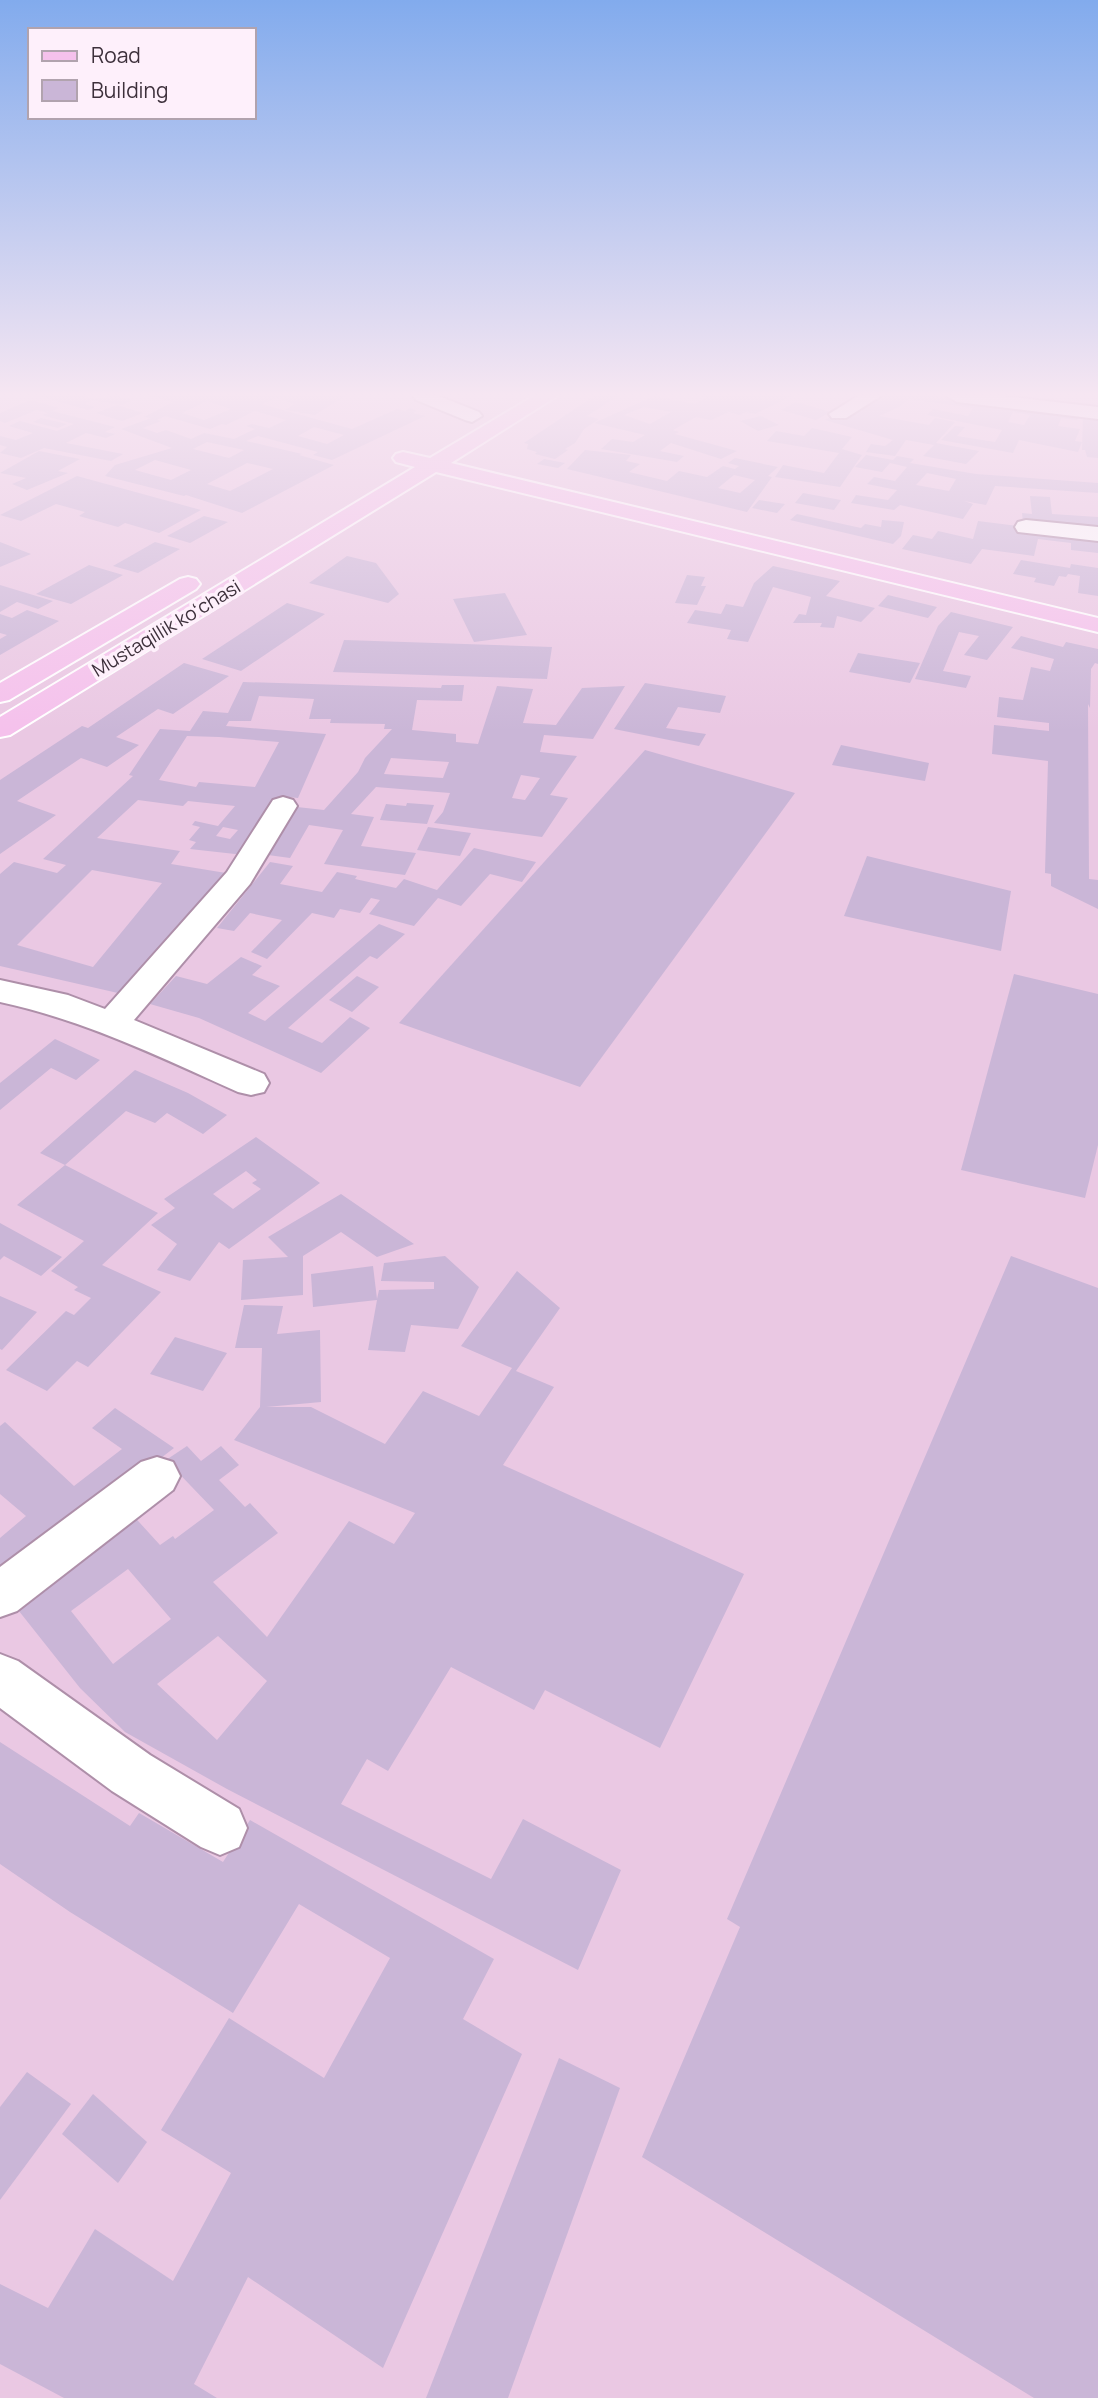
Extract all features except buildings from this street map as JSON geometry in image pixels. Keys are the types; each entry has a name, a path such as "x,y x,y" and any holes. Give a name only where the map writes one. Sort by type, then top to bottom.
{"main road":[{"name":"Mustaqillik koʻchasi","path":"0,729 363,508"},
{"path":"611,508 1098,625"},
{"name":"Mustaqillik koʻchasi","path":"0,694 205,574"}],"street":[{"path":"1026,527 1098,534"},
{"path":"111,1024 239,877 283,806"},
{"path":"0,991 56,1003 251,1083"},
{"path":"0,1595 157,1476"},
{"path":"0,1678 131,1773 220,1828"}]}
